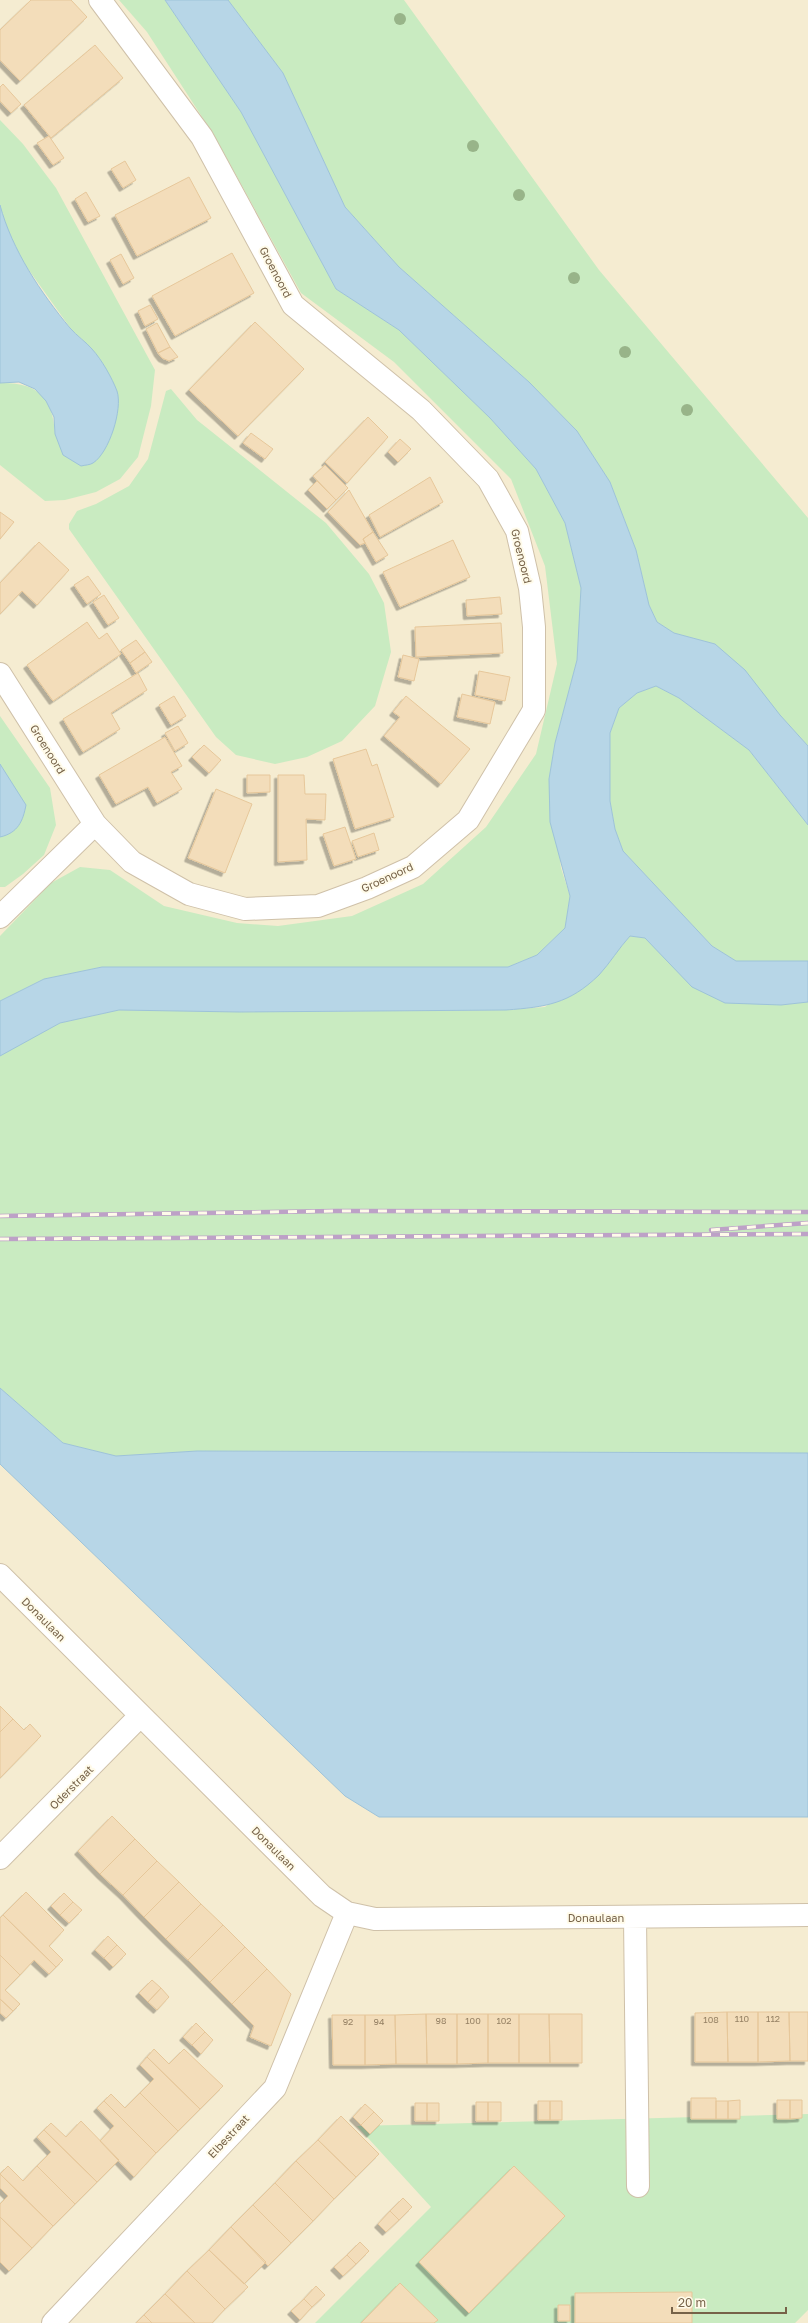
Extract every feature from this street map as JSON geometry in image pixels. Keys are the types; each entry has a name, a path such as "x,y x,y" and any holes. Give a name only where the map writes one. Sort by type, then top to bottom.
{"street":[{"name":"Groenoord","path":"0,674 95,824 132,862 190,894 245,909 318,906 367,888 413,867 468,820 534,710 534,627 530,588 518,531 488,479 421,410 293,305 202,137 100,0"},
{"path":"0,917 95,824"},
{"name":"Donaulaan","path":"0,1575 322,1896 347,1913 375,1919 808,1915"},
{"name":"Oderstraat","path":"0,1858 140,1716"},
{"name":"Elbestraat","path":"52,2323 275,2088 347,1913"},
{"name":"Donaulaan","path":"635,1917 638,2186"}],"shaded area":[{"path":"0,0 808,0 808,2323 0,2323"}],"green space":[{"path":"119,0 165,0 241,112 336,289 399,330 490,418 536,469 565,523 581,588 577,660 555,743 549,779 561,868 570,896 565,928 537,955 508,967 102,967 44,979 0,1001 0,936 51,883 80,867 110,870 164,906 237,923 278,926 352,916 423,884 486,827 536,754 557,664 545,566 511,479 394,362 301,293 215,137 147,32"},
{"path":"228,0 404,0 599,270 808,518 808,746 715,644 674,633 657,622 649,605 636,550 610,482 577,431 529,382 399,267 345,207 283,73"},
{"path":"0,120 23,144 56,188 155,370 151,406 138,457 120,479 96,492 65,500 45,501 0,465 0,383 24,385 41,394 51,410 55,434 93,463 99,456 117,392 93,350 71,329 21,259 4,221 0,205"},
{"path":"171,389 197,420 326,523 369,574 384,603 391,652 375,706 342,741 307,757 275,764 236,755 216,737 69,529 69,524 77,511 96,504 129,486 148,459 166,391"},
{"path":"656,686 679,698 749,750 808,825 808,961 736,961 712,946 623,851 615,829 610,801 610,733 619,708 637,693"},
{"path":"0,716 50,788 56,825 44,855 23,874 5,887 0,887"},
{"path":"630,936 645,938 668,959 781,1005 808,1002 808,1453 197,1451 116,1456 63,1443 0,1388 0,1056 4,1053 60,1023 119,1010 239,1012 506,1010 545,1007 617,951"},
{"path":"808,2114 808,2310 795,2323 315,2323 431,2207 357,2126"}],"water":[{"path":"165,0 228,0 283,73 345,207 399,267 529,382 577,431 610,482 636,550 649,605 657,622 674,633 715,644 745,670 780,715 808,746 808,825 749,750 679,698 656,686 637,693 619,708 610,733 610,801 615,829 623,851 712,946 736,961 808,961 808,1002 781,1005 725,1003 692,987 645,938 630,936 599,975 588,985 567,998 545,1005 506,1010 239,1012 119,1010 60,1023 0,1056 0,1001 44,979 102,967 508,967 537,955 565,928 570,896 550,822 549,779 555,743 577,660 581,588 565,523 536,469 490,418 399,330 336,289 241,112"},
{"path":"0,205 12,238 38,286 70,328 90,346 110,375 117,391 118,408 113,430 104,450 99,458 93,463 81,466 63,455 55,434 54,417 46,401 35,389 19,382 0,383"},
{"path":"0,764 26,805 19,826 11,833 0,837"},
{"path":"0,1388 63,1443 116,1456 197,1451 808,1453 808,1817 379,1817 345,1796 0,1464"}],"building":[{"path":"31,0 71,0 87,17 20,81 0,60 0,30"},
{"path":"95,45 123,78 51,138 24,105"},
{"path":"3,84 21,104 11,113 0,101 0,87"},
{"path":"49,136 64,158 53,165 37,143"},
{"path":"125,161 136,180 123,188 111,169"},
{"path":"189,177 211,218 137,256 115,215"},
{"path":"86,192 100,216 88,222 75,199"},
{"path":"232,253 254,293 175,336 152,296"},
{"path":"121,254 134,278 123,284 110,260"},
{"path":"150,305 158,319 145,326 138,311"},
{"path":"255,322 304,369 238,436 189,390"},
{"path":"157,323 170,347 158,353 146,329"},
{"path":"170,347 178,357 169,361 162,358 158,353"},
{"path":"368,417 388,437 347,483 325,462"},
{"path":"251,433 273,449 265,459 243,443"},
{"path":"400,439 411,449 398,462 388,452"},
{"path":"325,465 348,488 336,500 313,476"},
{"path":"430,477 443,502 380,537 369,515"},
{"path":"317,481 336,500 327,509 308,490"},
{"path":"349,490 373,532 363,539 365,543 360,545 328,512"},
{"path":"0,512 14,522 0,539"},
{"path":"373,532 388,555 376,562 363,539"},
{"path":"453,540 470,577 400,607 383,572"},
{"path":"39,542 69,570 37,605 22,591 0,614 0,583"},
{"path":"88,576 101,594 87,604 74,585"},
{"path":"104,595 119,618 108,625 93,602"},
{"path":"500,597 502,614 467,616 466,600"},
{"path":"87,622 99,639 107,633 121,654 53,701 27,665"},
{"path":"501,623 503,653 416,657 415,627"},
{"path":"136,640 145,652 130,663 121,650"},
{"path":"145,652 152,662 136,673 130,663"},
{"path":"403,655 419,659 414,681 398,677"},
{"path":"479,671 510,677 505,701 475,695"},
{"path":"138,673 147,690 111,713 120,729 83,752 63,719"},
{"path":"462,694 495,702 490,724 457,717"},
{"path":"174,696 186,716 171,725 159,705"},
{"path":"406,696 470,749 441,784 384,736 400,717 393,712"},
{"path":"178,726 188,743 175,751 165,733"},
{"path":"165,737 182,766 171,772 182,789 157,803 148,787 116,804 99,775"},
{"path":"204,745 221,760 209,773 192,757"},
{"path":"366,749 372,766 377,764 394,817 355,829 333,759"},
{"path":"247,775 270,775 270,792 247,793"},
{"path":"278,775 304,775 305,794 326,794 325,820 306,819 307,860 278,862"},
{"path":"216,789 252,804 225,873 188,858"},
{"path":"345,827 356,859 334,866 323,834"},
{"path":"374,833 379,850 358,857 352,841"},
{"path":"0,1706 13,1719 0,1732"},
{"path":"13,1719 24,1730 30,1724 41,1736 0,1778 0,1732"},
{"path":"112,1816 135,1839 100,1874 78,1851"},
{"path":"135,1839 157,1861 123,1895 100,1874"},
{"path":"157,1861 179,1882 144,1917 123,1895"},
{"path":"179,1882 201,1904 166,1939 144,1917"},
{"path":"26,1892 64,1930 49,1946 63,1960 56,1967 3,1915"},
{"path":"64,1893 73,1902 60,1915 51,1906"},
{"path":"73,1902 82,1910 69,1923 60,1915"},
{"path":"201,1904 223,1925 188,1960 166,1939"},
{"path":"3,1915 56,1967 49,1974 34,1960 20,1975 0,1955 0,1918"},
{"path":"223,1925 245,1947 210,1982 188,1960"},
{"path":"108,1936 117,1945 104,1958 95,1950"},
{"path":"117,1945 126,1954 113,1967 104,1958"},
{"path":"245,1947 267,1969 232,2004 210,1982"},
{"path":"0,1955 20,1975 5,1990 20,2004 13,2011 0,1999"},
{"path":"267,1969 291,1994 271,2046 250,2037 254,2026 232,2004"},
{"path":"152,1980 161,1988 148,2002 139,1993"},
{"path":"161,1988 169,1997 157,2010 148,2002"},
{"path":"0,1999 13,2011 6,2018 0,2013"},
{"path":"727,2012 728,2062 695,2062 695,2013"},
{"path":"727,2012 758,2012 758,2062 728,2062"},
{"path":"758,2012 789,2012 790,2061 758,2062"},
{"path":"789,2012 808,2012 808,2061 790,2061"},
{"path":"426,2014 457,2014 457,2064 427,2064"},
{"path":"426,2014 427,2064 396,2064 395,2015"},
{"path":"457,2014 488,2014 488,2063 457,2064"},
{"path":"488,2014 519,2014 519,2063 488,2063"},
{"path":"519,2014 549,2014 550,2063 519,2063"},
{"path":"549,2014 582,2014 582,2063 550,2063"},
{"path":"332,2015 365,2015 365,2065 333,2065"},
{"path":"365,2015 395,2015 396,2064 365,2065"},
{"path":"196,2023 205,2032 192,2045 183,2037"},
{"path":"205,2032 213,2040 201,2054 192,2045"},
{"path":"154,2049 169,2064 184,2049 223,2086 200,2109 147,2057"},
{"path":"147,2057 200,2109 178,2131 140,2093 154,2079 140,2065"},
{"path":"140,2093 178,2131 156,2153 104,2101 111,2094 125,2108"},
{"path":"691,2098 716,2098 716,2119 691,2119"},
{"path":"740,2100 740,2119 728,2119 728,2101"},
{"path":"777,2100 790,2100 790,2119 777,2119"},
{"path":"790,2100 802,2100 802,2118 790,2119"},
{"path":"104,2101 156,2153 134,2177 100,2141 114,2126 97,2108"},
{"path":"538,2101 550,2101 550,2120 538,2120"},
{"path":"550,2101 562,2101 562,2120 550,2120"},
{"path":"716,2101 728,2101 728,2119 716,2119"},
{"path":"476,2102 488,2102 488,2121 476,2121"},
{"path":"488,2102 501,2102 501,2121 488,2121"},
{"path":"415,2103 427,2103 427,2121 415,2121"},
{"path":"427,2103 439,2103 439,2121 427,2121"},
{"path":"365,2104 374,2112 361,2125 353,2117"},
{"path":"374,2112 383,2121 370,2134 361,2125"},
{"path":"341,2116 379,2154 356,2177 318,2140"},
{"path":"81,2121 119,2160 97,2182 44,2130 51,2123 66,2137"},
{"path":"44,2130 97,2182 75,2204 37,2166 51,2152 37,2137"},
{"path":"318,2140 356,2177 334,2199 296,2161"},
{"path":"296,2161 334,2199 313,2221 275,2183"},
{"path":"8,2166 23,2181 37,2166 75,2204 53,2226 0,2174"},
{"path":"514,2166 565,2216 469,2313 419,2262"},
{"path":"0,2174 53,2226 32,2248 0,2217 0,2204 8,2196 0,2188"},
{"path":"275,2183 313,2221 291,2243 253,2205"},
{"path":"403,2198 412,2207 399,2220 390,2211"},
{"path":"253,2205 291,2243 268,2266 231,2227"},
{"path":"390,2211 399,2220 386,2232 378,2224"},
{"path":"0,2217 32,2248 9,2271 0,2262"},
{"path":"231,2227 266,2262 244,2284 209,2250"},
{"path":"360,2242 369,2251 356,2264 347,2255"},
{"path":"209,2250 248,2287 225,2309 187,2271"},
{"path":"347,2255 356,2264 343,2276 334,2267"},
{"path":"187,2271 225,2309 212,2323 195,2323 165,2294"},
{"path":"400,2283 438,2320 434,2323 361,2323"},
{"path":"316,2286 325,2295 312,2307 304,2299"},
{"path":"692,2292 692,2323 575,2323 575,2293"},
{"path":"165,2294 195,2323 152,2323 144,2315"},
{"path":"304,2299 312,2307 300,2320 291,2311"},
{"path":"558,2305 570,2305 570,2321 558,2321"},
{"path":"144,2315 152,2323 136,2323"}],"railway":[{"path":"0,1216 336,1211 808,1212"},
{"path":"711,1230 808,1223"},
{"path":"0,1239 808,1234"}]}
